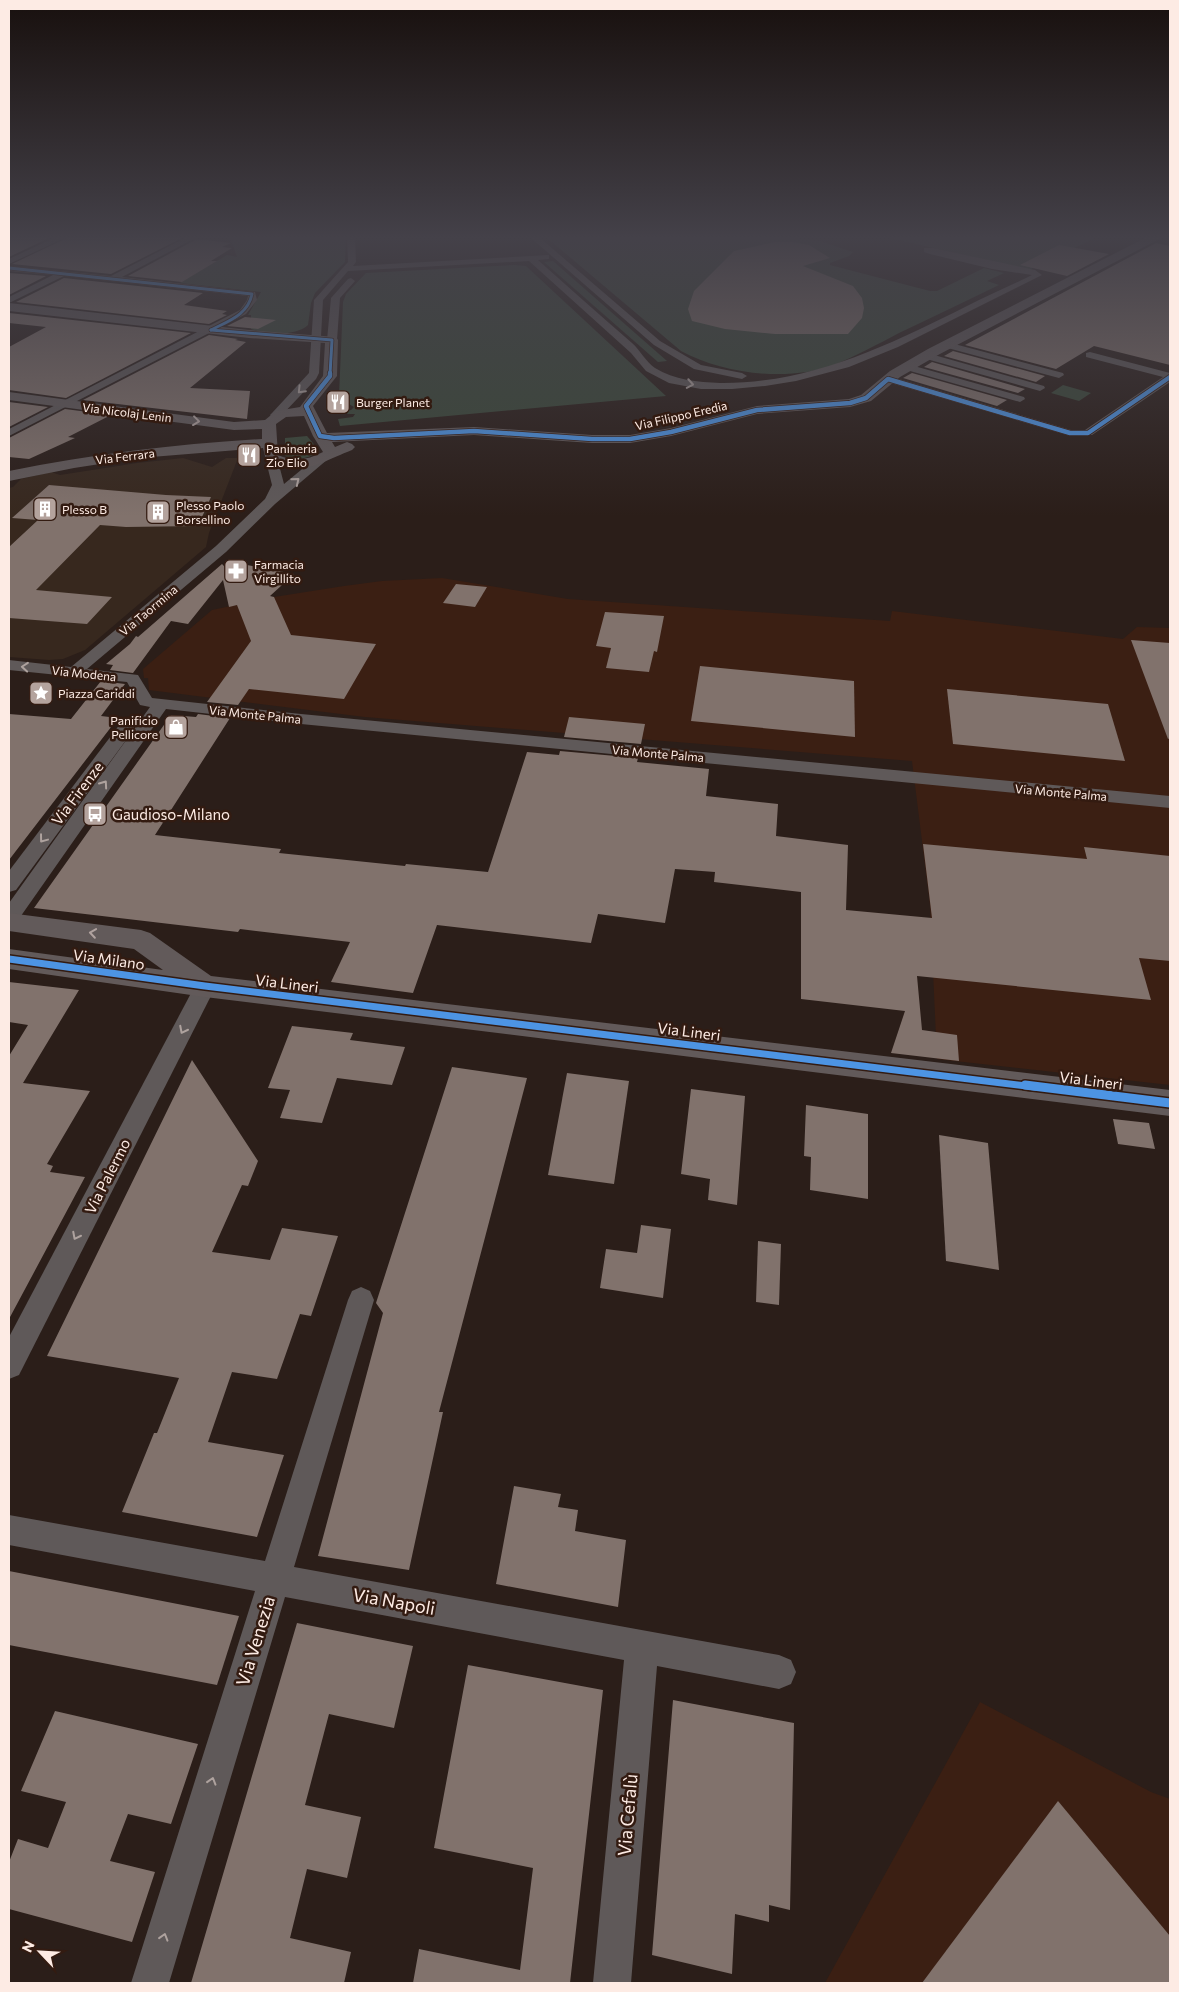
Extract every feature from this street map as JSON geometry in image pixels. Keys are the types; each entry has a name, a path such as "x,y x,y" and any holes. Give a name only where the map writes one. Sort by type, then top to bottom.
{"main road":[{"path":"211,330 332,340 331,372 326,382 306,406 320,436 329,449 325,457"},
{"name":"Via Filippo Eredia","path":"410,434 474,431 592,439 638,438 671,432 751,411 850,403 866,398 888,379 907,367 976,330"},
{"name":"Via Nicolaj Lenin","path":"9,396 234,426 273,420"},
{"path":"309,412 292,412 273,420 271,450 290,464 325,457 366,441 410,434"},
{"path":"320,436 334,438 410,434"},
{"name":"Via Ferrara","path":"9,476 105,458 206,446 242,444 271,450"},
{"name":"Via Milano","path":"9,922 142,940"},
{"name":"Via Lineri","path":"142,940 205,986 1170,1103"},
{"name":"Via Milano","path":"9,959 205,986"}],"street":[{"path":"9,433 211,330"},
{"path":"273,420 311,379 314,373 317,330"},
{"path":"332,340 333,330"},
{"path":"612,330 636,351 654,363 667,364 673,361 660,350 657,343"},
{"path":"642,330 657,343 686,361 713,371 756,377 804,375"},
{"path":"636,351 639,359 653,370 672,380 693,385 744,386 832,369 878,352 924,330"},
{"path":"947,345 1059,375"},
{"path":"1090,355 1170,377"},
{"path":"927,356 1040,388"},
{"path":"907,367 1020,400"},
{"path":"888,379 1081,435 1088,434 1170,377"},
{"path":"271,450 278,484 271,501"},
{"name":"Via Taormina","path":"75,671 221,550 271,501 325,457"},
{"name":"Via Modena","path":"9,665 132,678 154,703"},
{"path":"9,918 82,815 154,703"},
{"name":"Via Monte Palma","path":"154,703 1170,802"},
{"name":"Via Firenze","path":"9,885 62,814 154,703"},
{"path":"62,814 82,815"},
{"name":"Via Palermo","path":"9,1365 205,986"},
{"name":"Via Venezia","path":"150,1983 361,1300"},
{"name":"Via Napoli","path":"9,1530 780,1672"},
{"name":"Via Cefalù","path":"612,1983 642,1646"}],"shaded area":[{"path":"183,458 212,467 226,458 238,458 209,533 206,547 85,650 63,659 49,660 9,657 9,488 13,487 21,479 51,472 60,475"},
{"path":"442,578 568,599 890,621 892,611 1123,639 1137,627 1170,628 1170,1085 937,1059 930,905 912,761 365,717 149,690 148,678 144,678 143,669 212,610 274,597 344,586 382,581"},
{"path":"980,1702 1151,1792 1170,1799 1170,1983 825,1983"}],"green space":[{"path":"254,330 299,330 288,333"},
{"path":"342,330 595,330 666,396 340,426 338,419 353,417 355,414 347,414 348,412 344,411 351,410 354,407 347,403 349,395 339,396"},
{"path":"621,330 632,330 667,361 658,362"},
{"path":"656,330 905,330 834,365 797,373 776,374 736,370 698,359 681,351"},
{"path":"1063,385 1091,393 1079,401 1051,393"},
{"path":"307,436 318,449 318,452 300,459 290,458 282,453 285,446 285,438"}],"building":[{"path":"41,330 163,330 191,333 66,398 9,390 9,347"},
{"path":"735,330 852,330 848,334 775,334"},
{"path":"993,330 1170,330 1170,365 1094,346 1056,369 965,345"},
{"path":"209,335 246,342 190,388 250,391 247,419 83,400"},
{"path":"953,351 1045,376 1036,382 944,356"},
{"path":"932,362 1025,389 1018,393 924,367"},
{"path":"912,373 1007,400 997,406 903,378"},
{"path":"9,402 48,407 9,427"},
{"path":"65,409 111,415 68,437 75,438 29,459 9,457 9,438"},
{"path":"49,485 211,497 198,526 126,527 100,525 36,590 112,597 87,624 9,618 9,547 38,520 12,518"},
{"path":"237,563 294,574 270,596 274,597 291,635 376,644 344,699 249,689 238,705 207,702 251,641 237,605 229,607 223,580 188,624 171,621 133,673 110,670 113,665 106,664 130,644 136,636 138,637 222,564 228,570"},
{"path":"456,584 487,587 475,607 443,603"},
{"path":"605,612 664,616 657,652 654,651 649,672 606,668 611,648 596,646"},
{"path":"1131,640 1170,643 1170,738 1168,739"},
{"path":"700,666 854,681 855,737 691,721"},
{"path":"101,681 125,684 101,716 118,718 9,860 9,714 71,719"},
{"path":"947,689 1108,704 1125,761 953,744"},
{"path":"198,714 230,718 155,835 281,849 279,853 405,866 406,864 488,872 527,752 559,755 560,751 638,758 637,762 709,769 706,796 778,804 776,836 848,845 846,910 932,918 923,844 1087,859 1084,847 1170,856 1170,961 1139,958 1151,1000 917,976 922,1030 957,1035 959,1061 891,1053 905,1011 801,999 801,892 714,882 715,872 675,869 665,923 598,914 591,943 437,925 413,993 331,982 350,942 240,929 238,932 34,908 171,715 196,717"},
{"path":"569,717 645,724 641,744 564,737"},
{"path":"9,982 79,990 23,1083 90,1091 47,1164 53,1166 50,1172 85,1177 9,1319 9,1056 28,1025 9,1022"},
{"path":"292,1026 353,1033 350,1040 405,1047 392,1085 337,1078 322,1123 280,1118 290,1090 268,1088"},
{"path":"192,1060 258,1161 248,1186 242,1185 212,1252 270,1260 282,1228 338,1236 311,1316 300,1314 277,1379 232,1372 208,1442 284,1455 257,1537 122,1512 179,1378 47,1356"},
{"path":"452,1067 527,1078 439,1412 443,1412 409,1570 318,1556 383,1313 376,1303"},
{"path":"567,1073 629,1081 614,1184 548,1175"},
{"path":"691,1089 745,1096 737,1205 708,1200 710,1179 681,1174"},
{"path":"806,1105 868,1114 868,1199 810,1190 811,1157 804,1156"},
{"path":"1113,1119 1149,1123 1155,1149 1118,1144"},
{"path":"939,1135 988,1143 999,1270 946,1261"},
{"path":"641,1225 671,1229 663,1298 600,1288 606,1249 637,1253"},
{"path":"758,1241 781,1244 779,1305 756,1302"},
{"path":"514,1486 561,1494 558,1507 578,1510 575,1531 626,1540 618,1607 496,1584"},
{"path":"9,1571 239,1616 217,1685 9,1645"},
{"path":"297,1623 413,1646 394,1728 329,1714 305,1805 361,1817 347,1878 307,1869 290,1938 351,1952 344,1983 191,1983"},
{"path":"468,1665 603,1690 570,1983 413,1983 419,1949 520,1970 533,1868 434,1848"},
{"path":"673,1700 794,1723 790,1910 769,1905 769,1922 735,1914 732,1974 652,1955"},
{"path":"55,1711 198,1744 171,1824 128,1814 110,1861 155,1872 132,1942 9,1909 9,1862 18,1839 48,1848 66,1802 21,1791"},
{"path":"1058,1801 1170,1936 1170,1983 922,1983"}],"cycle path":[{"path":"211,330 332,340 330,376 306,406 320,436 334,438 474,431 592,439 630,439 671,432 757,410 850,403 866,398 888,379 1070,433 1088,433 1170,377"},
{"path":"9,959 205,986 1170,1103"}],"place":[{"name":"Burger Planet","path":"338,402"},
{"name":"Panineria Zio Elio","path":"249,455"},
{"name":"Plesso B","path":"45,509"},
{"name":"Plesso Paolo Borsellino","path":"158,512"},
{"name":"Farmacia Virgillito","path":"236,571"},
{"name":"Piazza Cariddi","path":"41,693"},
{"name":"Panificio Pellicore","path":"176,727"},
{"name":"Gaudioso-Milano","path":"95,814"}]}
